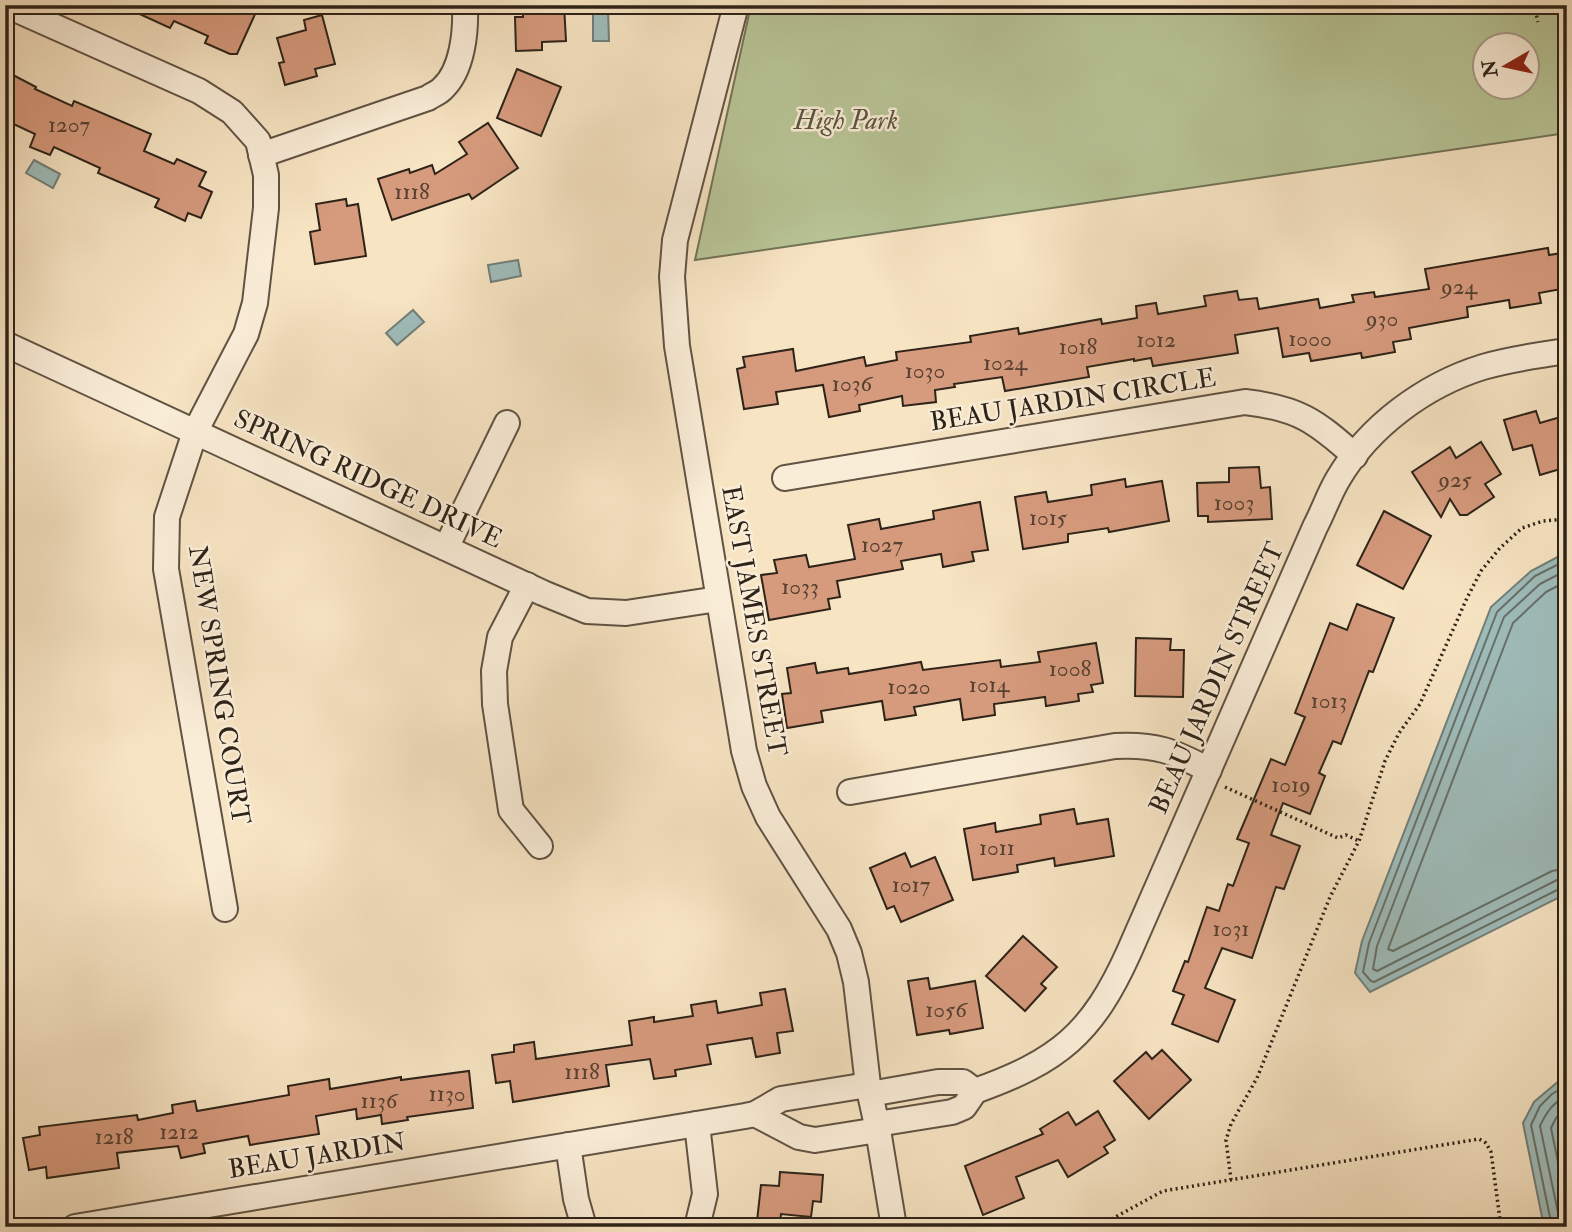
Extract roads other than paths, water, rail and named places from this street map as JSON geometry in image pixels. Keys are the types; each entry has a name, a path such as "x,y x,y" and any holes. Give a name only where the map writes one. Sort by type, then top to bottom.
{"street":[{"name":"NEW SPRING COURT","path":"6,5 199,91 232,112 258,141 266,175 266,208 256,303 246,334 195,432 167,517 166,569 225,909"},
{"path":"261,155 428,98 442,89 452,76 462,48 465,5"},
{"name":"EAST JAMES STREET","path":"736,5 675,240 672,276 677,346 741,738 754,786 782,842 839,929 849,953 856,982 869,1090 894,1227"},
{"name":"SPRING RIDGE DRIVE","path":"5,344 587,611 626,612 718,599"},
{"name":"BEAU JARDIN STREET","path":"975,1091 1015,1076 1048,1059 1077,1036 1099,1010 1116,982 1214,777 1321,515 1338,479 1355,456 1390,418 1420,395 1448,381 1509,360 1567,351"},
{"name":"BEAU JARDIN CIRCLE","path":"785,478 1245,402 1275,405 1301,414 1323,428 1355,456"},
{"path":"446,548 507,423"},
{"path":"527,585 500,637 494,671 495,704 511,810 540,846"},
{"path":"850,792 1115,746 1154,746 1169,750 1214,777"},
{"name":"BEAU JARDIN","path":"75,1227 755,1114 781,1099 962,1082 975,1091"},
{"path":"755,1114 799,1137 815,1140 952,1112 964,1107 975,1091"},
{"path":"696,1124 705,1194 697,1227"},
{"path":"568,1145 576,1199 584,1227"}],"water":[{"path":"608,9 609,41 593,41 593,10"},
{"path":"34,160 60,174 53,188 26,173"},
{"path":"518,260 521,276 491,282 488,265"},
{"path":"413,310 424,322 397,345 386,333"},
{"path":"1567,552 1566,894 1370,992 1355,973 1362,941 1491,607 1531,571"},
{"path":"1560,1080 1567,1080 1567,1227 1546,1227 1523,1123 1534,1102"}],"park label":[{"name":"High Park","path":"846,121"}]}
